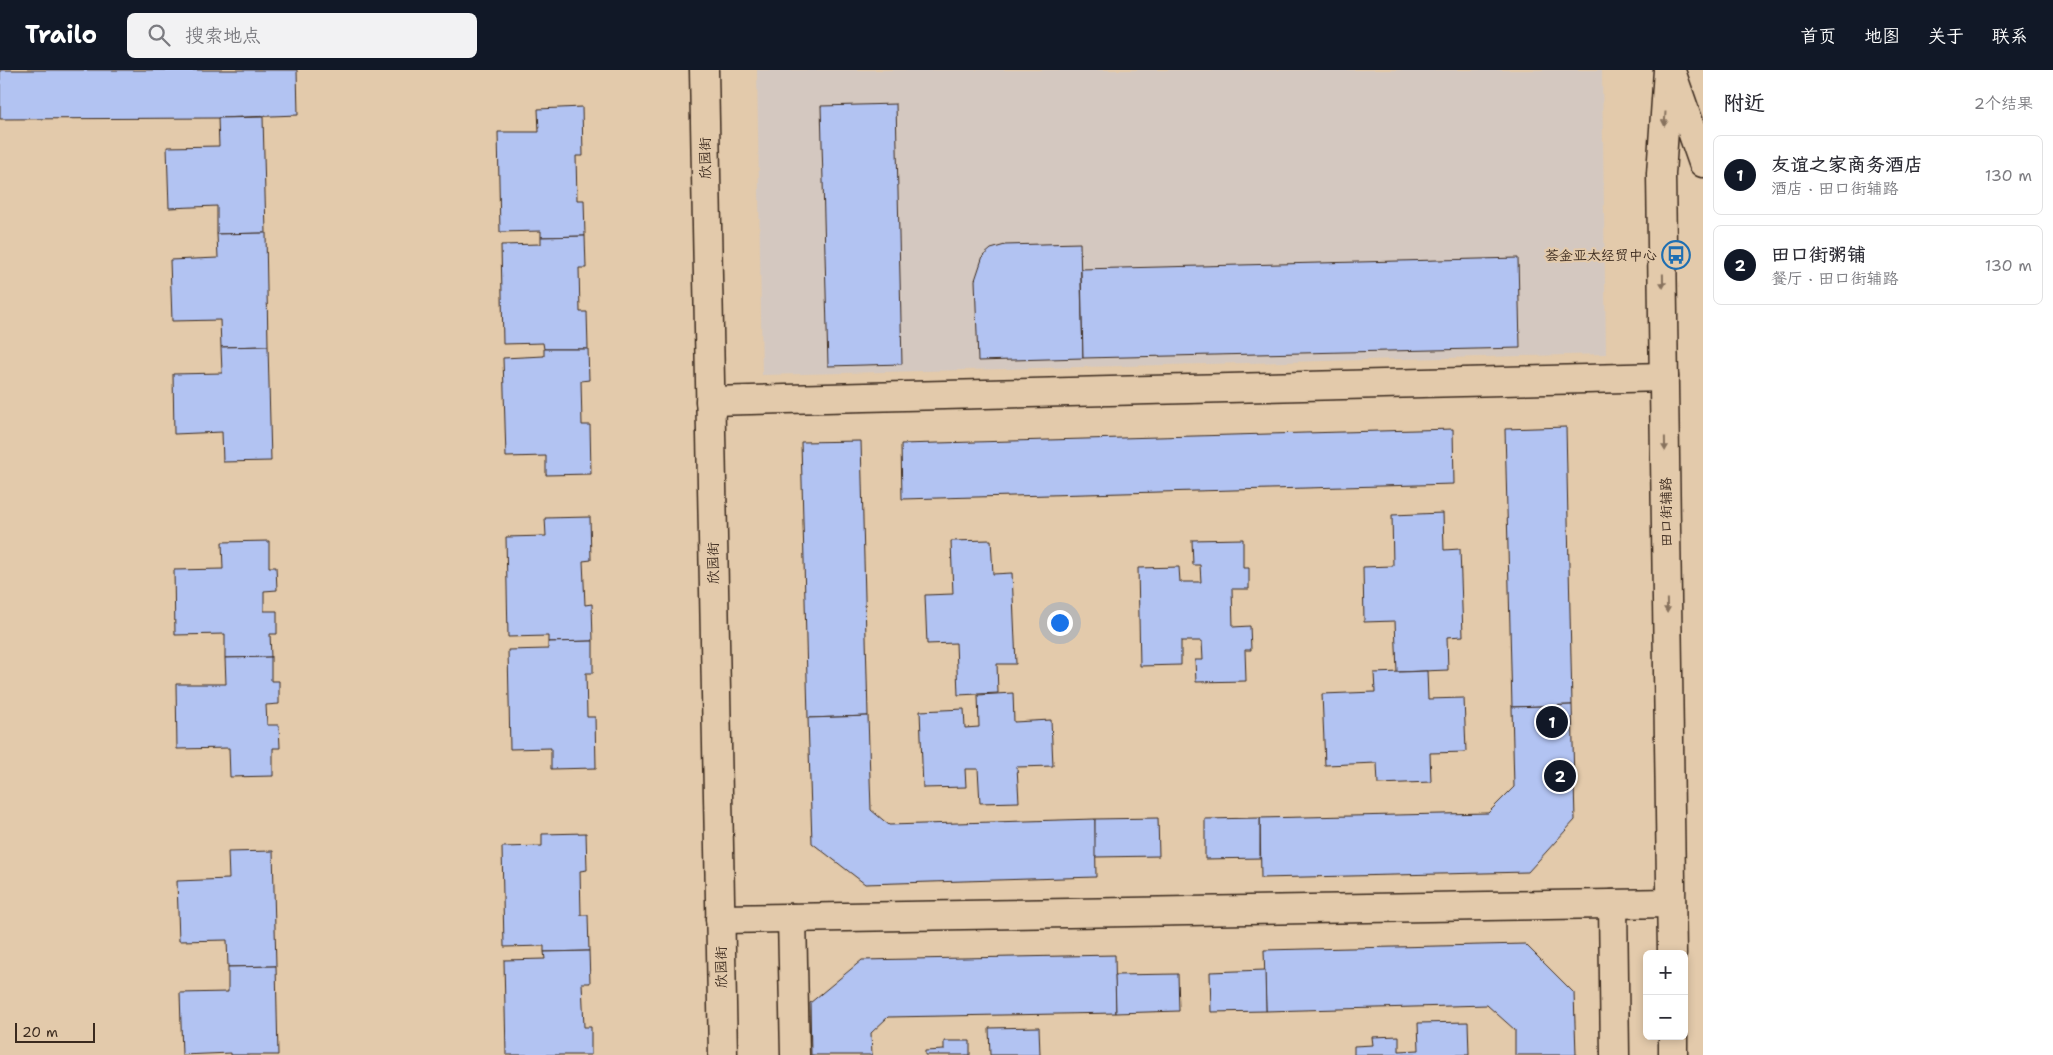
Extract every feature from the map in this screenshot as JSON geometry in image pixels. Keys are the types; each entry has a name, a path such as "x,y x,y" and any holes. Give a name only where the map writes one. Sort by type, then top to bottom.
{"street":[{"name":"欣园街","path":"704,70 723,1055"},
{"path":"1669,70 1703,163"},
{"name":"田口街辅路","path":"1669,70 1661,174 1672,950"},
{"path":"710,401 1664,377"},
{"path":"720,919 1671,903"},
{"path":"1612,904 1615,1055"},
{"path":"792,918 795,1055"},
{"path":"1673,1040 1673,1055"}],"shaded area":[{"path":"757,70 1602,70 1606,354 762,375"}],"building":[{"path":"0,70 297,70 298,115 218,118 0,119"},
{"path":"896,104 902,364 828,366 821,106"},
{"path":"582,107 583,156 576,156 577,200 584,200 585,236 541,237 541,231 500,232 498,132 539,132 538,109"},
{"path":"263,117 266,233 217,234 217,206 169,208 167,147 219,146 218,118"},
{"path":"266,233 268,346 221,347 220,320 172,321 170,260 218,258 217,234"},
{"path":"585,236 586,268 579,268 580,312 587,312 588,349 544,349 543,343 503,344 501,245 541,244 541,237"},
{"path":"1080,243 1083,358 978,361 975,280 983,256 991,249 1005,245"},
{"path":"1518,258 1520,348 1083,358 1081,269"},
{"path":"268,346 271,461 223,462 222,432 174,434 173,374 222,373 221,347"},
{"path":"544,349 588,349 589,380 581,381 582,425 590,425 591,474 546,475 546,456 506,457 503,358 544,356"},
{"path":"1566,427 1572,705 1512,707 1505,429"},
{"path":"1453,429 1454,484 902,499 901,444"},
{"path":"861,441 868,716 808,718 801,442"},
{"path":"1443,513 1444,550 1460,549 1463,636 1447,637 1448,670 1397,672 1395,621 1364,622 1363,567 1393,566 1392,515"},
{"path":"590,517 591,560 583,561 585,605 592,604 593,641 548,642 548,636 508,637 506,537 546,536 545,518"},
{"path":"1243,539 1243,568 1249,568 1249,589 1232,589 1233,627 1250,626 1251,650 1245,650 1246,681 1196,682 1195,660 1203,660 1202,641 1181,641 1181,665 1140,666 1138,568 1179,567 1180,582 1201,582 1200,565 1193,565 1192,540"},
{"path":"991,540 993,574 1012,573 1016,664 997,664 998,693 958,695 956,643 927,644 925,595 953,594 951,541"},
{"path":"269,541 269,567 276,567 277,590 264,591 264,611 277,611 277,634 270,634 271,657 225,658 225,634 175,635 174,570 223,569 222,542"},
{"path":"593,641 593,673 586,673 587,717 595,717 596,768 551,769 551,748 510,749 508,650 548,649 548,642"},
{"path":"271,657 271,681 279,681 279,704 266,705 267,725 279,725 280,748 273,748 273,776 230,777 229,748 177,749 176,684 226,684 225,658"},
{"path":"1427,671 1428,699 1464,698 1466,752 1430,753 1431,782 1378,784 1377,763 1325,765 1322,694 1375,692 1374,673"},
{"path":"1013,693 1014,722 1051,720 1053,766 1017,767 1019,802 980,803 978,769 965,769 966,787 923,788 920,711 964,709 965,728 979,727 978,695"},
{"path":"1572,705 1575,820 1528,872 1261,878 1260,818 1488,813 1514,787 1512,707"},
{"path":"868,716 871,810 889,825 1095,819 1096,877 865,884 812,843 808,718"},
{"path":"1158,818 1159,856 1095,857 1095,819"},
{"path":"1260,818 1260,858 1205,859 1205,819"},
{"path":"586,833 587,870 580,871 581,915 588,915 589,951 544,952 544,946 504,947 502,847 542,846 542,834"},
{"path":"273,851 276,966 228,967 227,940 179,941 177,881 229,879 228,852"},
{"path":"1525,944 1574,993 1576,1055 1515,1055 1515,1030 1487,1005 1266,1011 1264,950"},
{"path":"589,951 590,983 582,983 584,1027 591,1027 591,1055 506,1055 504,960 545,959 544,952"},
{"path":"1115,955 1116,1013 888,1017 871,1033 872,1055 811,1055 810,1003 862,960"},
{"path":"276,966 278,1055 231,1055 231,1053 182,1055 180,993 228,992 228,967"},
{"path":"1265,970 1266,1011 1211,1012 1210,972"},
{"path":"1178,974 1179,1011 1116,1013 1115,975"},
{"path":"1468,1022 1469,1055 1354,1055 1354,1046 1373,1045 1372,1037 1399,1036 1399,1051 1419,1050 1418,1023"},
{"path":"1039,1027 1040,1055 990,1055 989,1028"},
{"path":"944,1041 970,1041 970,1055 925,1055 925,1051 944,1050"}],"place":[{"name":"荟金亚太经贸中心","path":"1676,255"},
{"name":"友谊之家商务酒店","path":"1552,722"},
{"name":"田口街粥铺","path":"1560,776"}]}
